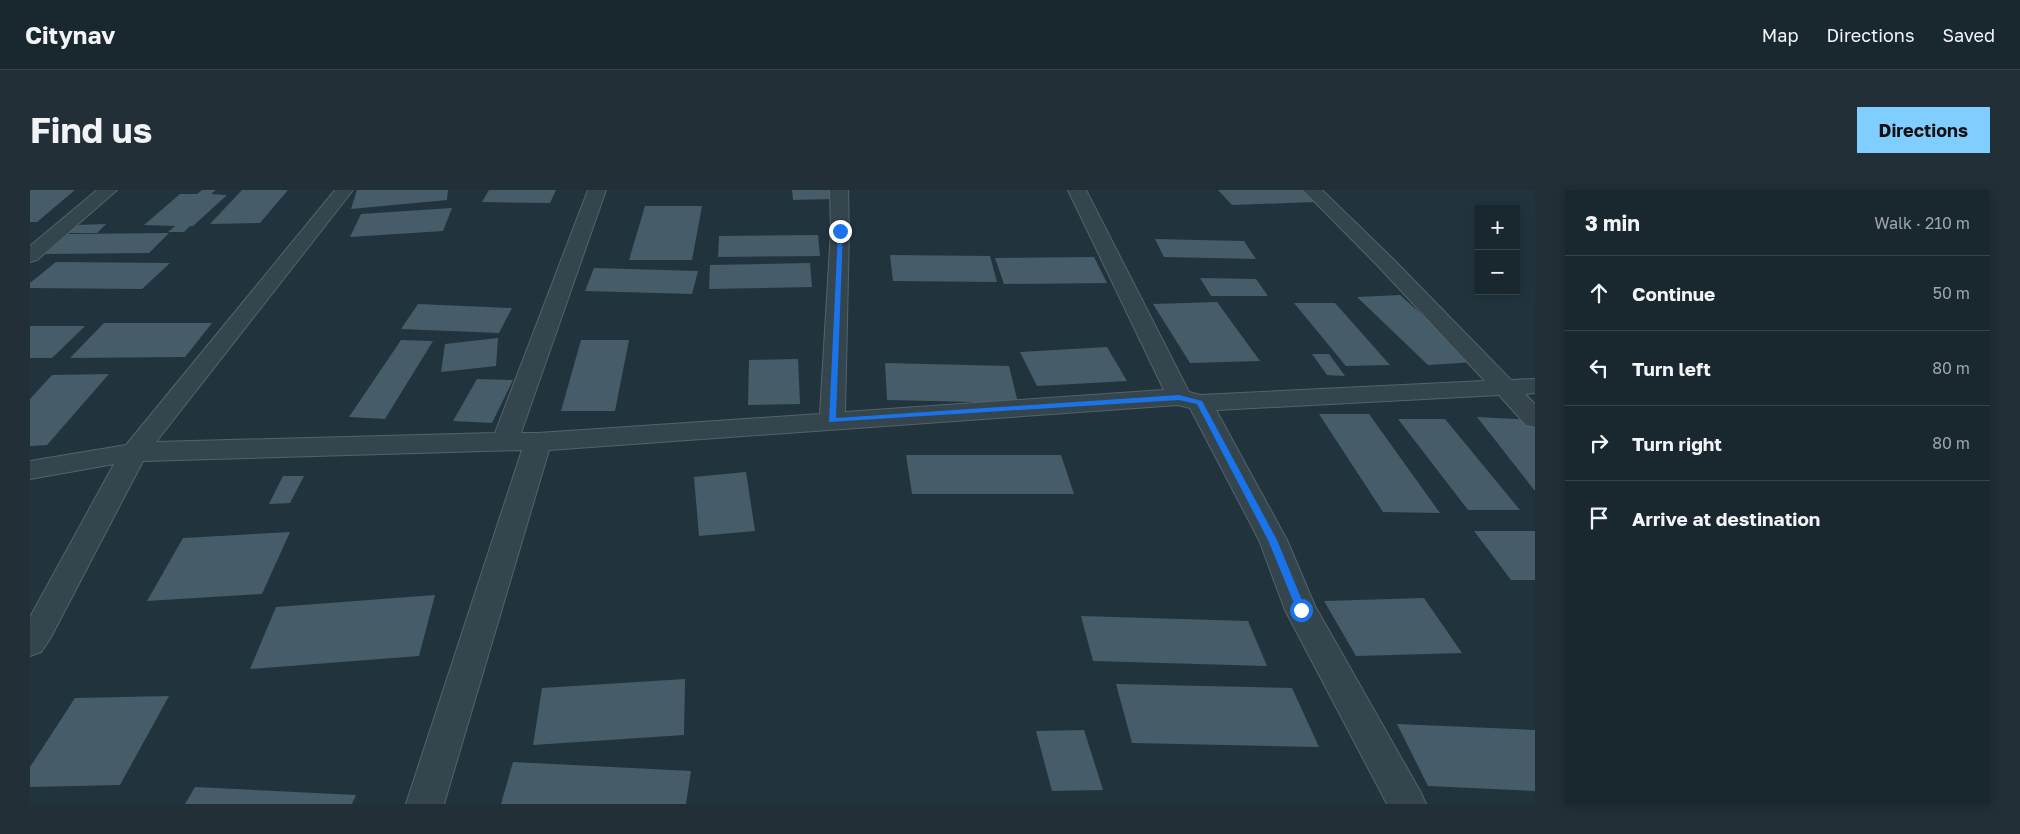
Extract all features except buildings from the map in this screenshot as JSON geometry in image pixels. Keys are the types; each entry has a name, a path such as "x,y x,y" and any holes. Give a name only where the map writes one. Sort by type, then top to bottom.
{"street":[{"path":"30,256 108,190"},
{"path":"30,642 39,630 134,452 344,190"},
{"path":"505,441 597,190"},
{"path":"832,421 840,241 839,190"},
{"path":"1077,190 1189,400 1272,540 1301,610 1408,804"},
{"path":"1312,190 1386,263 1535,419"},
{"path":"30,470 134,452 505,441 538,442 832,421 1189,400 1535,386"},
{"path":"425,804 538,442"}],"route":[{"path":"840,231 832,421 1179,397 1200,403 1272,540 1301,610"}]}
